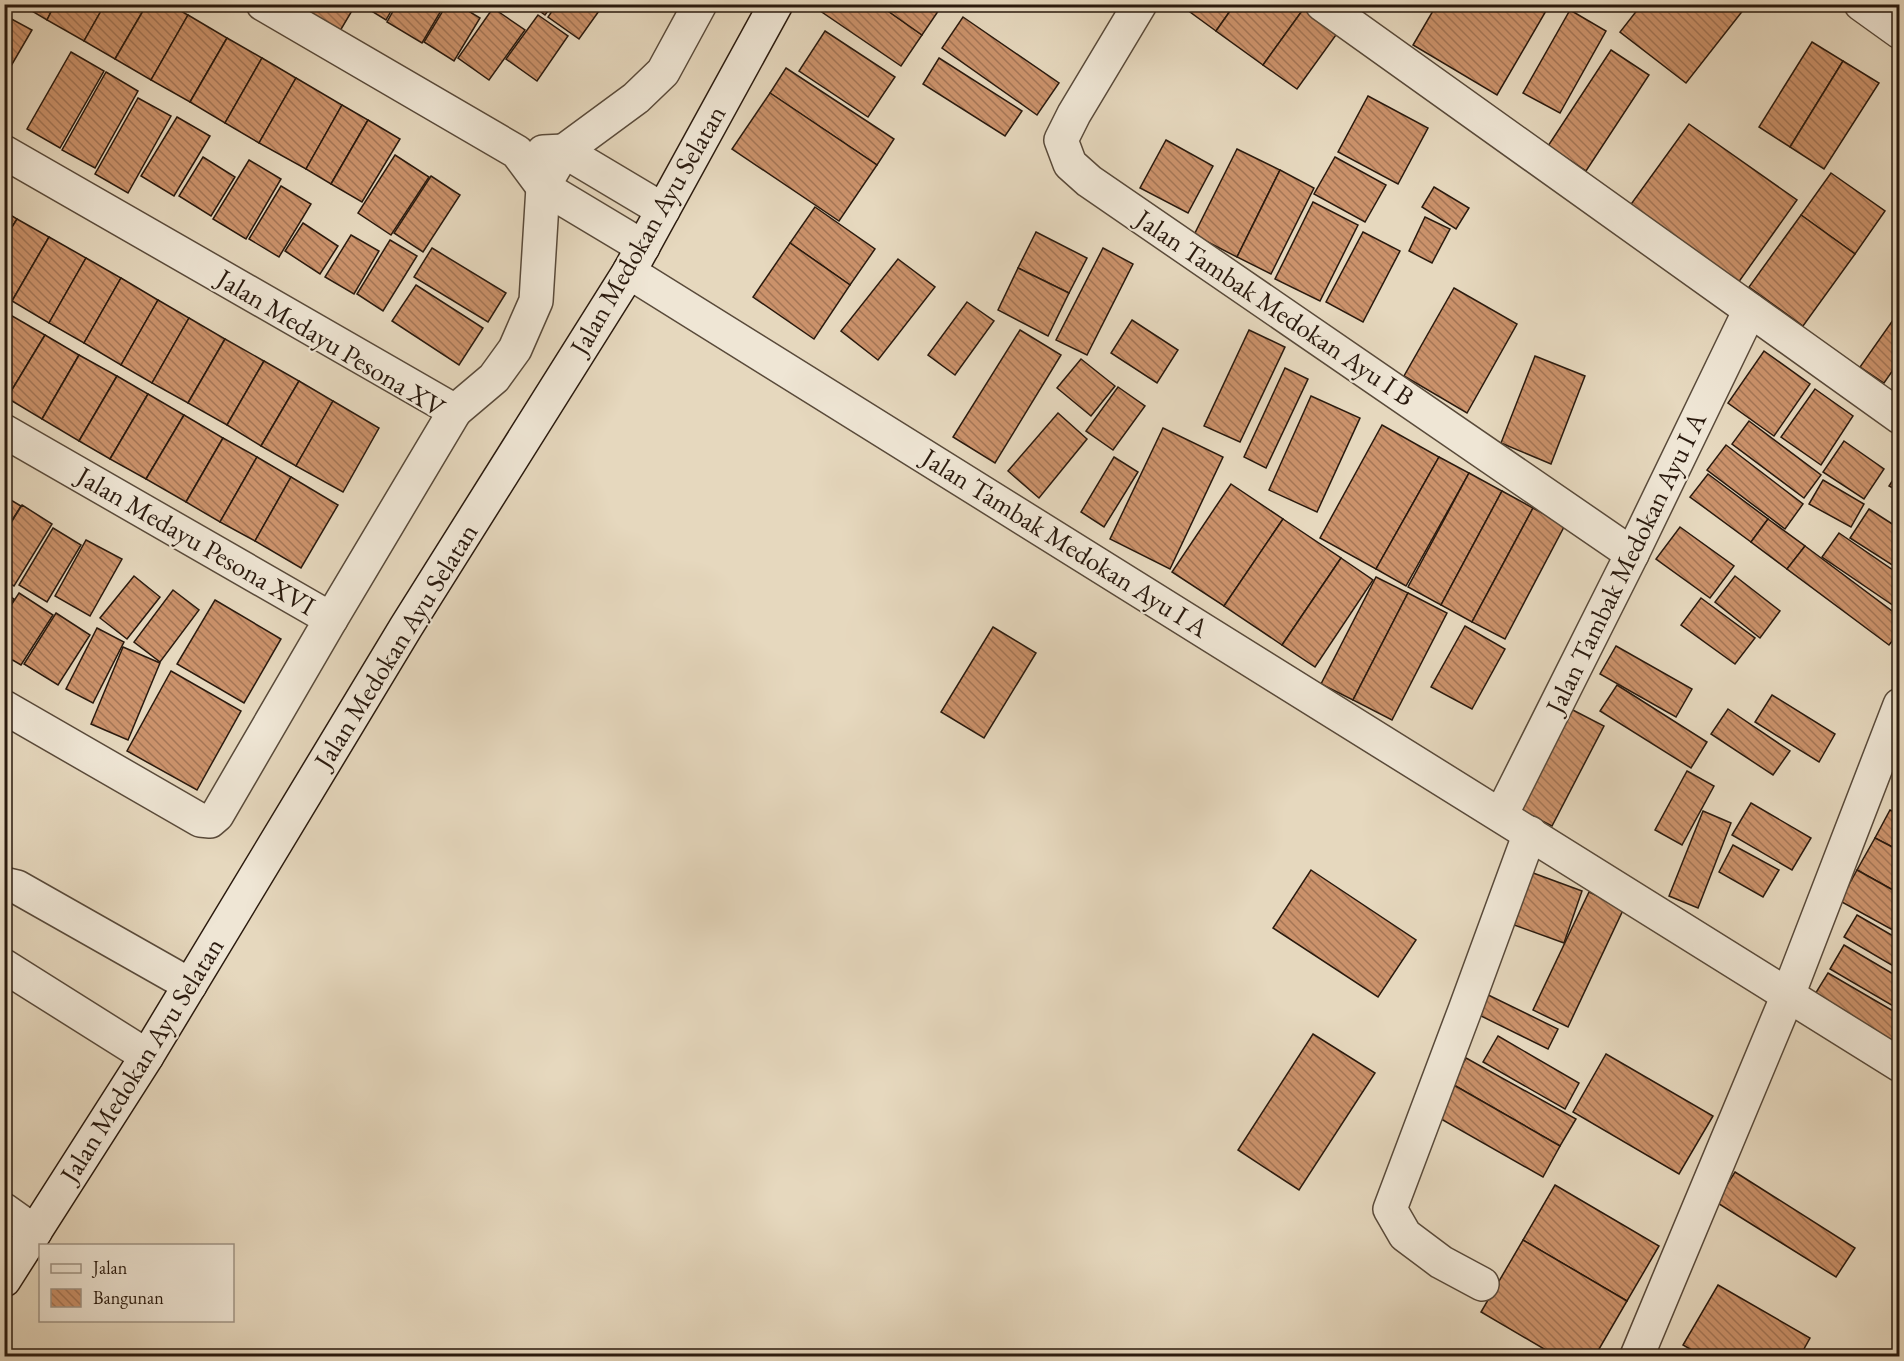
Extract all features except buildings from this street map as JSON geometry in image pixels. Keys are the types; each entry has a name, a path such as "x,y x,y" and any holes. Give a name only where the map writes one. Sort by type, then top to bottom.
{"street":[{"path":"263,4 517,152 543,187"},
{"path":"455,411 494,378 515,349 536,301 543,187 564,151 636,98 663,72 700,4"},
{"name":"Jalan Medokan Ayu Selatan","path":"4,1280 147,1056 406,627 636,259 776,4"},
{"name":"Jalan Tambak Medokan Ayu I B","path":"1140,4 1074,114 1061,141 1070,164 1089,181 1632,554"},
{"path":"1322,4 1899,417"},
{"path":"517,152 564,151 663,210"},
{"name":"Jalan Medayu Pesona XV","path":"4,152 455,411 331,619"},
{"name":"Jalan Tambak Medokan Ayu I A","path":"543,187 636,259 1501,815 1899,1065"},
{"name":"Jalan Tambak Medokan Ayu I A","path":"1501,815 1632,554 1750,310"},
{"name":"Jalan Medayu Pesona XVI","path":"4,431 331,619 217,815 210,821 200,820 4,707"},
{"path":"1637,1356 1788,995 1899,705"},
{"path":"1482,1284 1441,1262 1405,1235 1390,1209 1530,833"},
{"path":"4,884 17,887 190,985"},
{"path":"4,966 147,1056"},
{"path":"4,1210 35,1232"}]}
